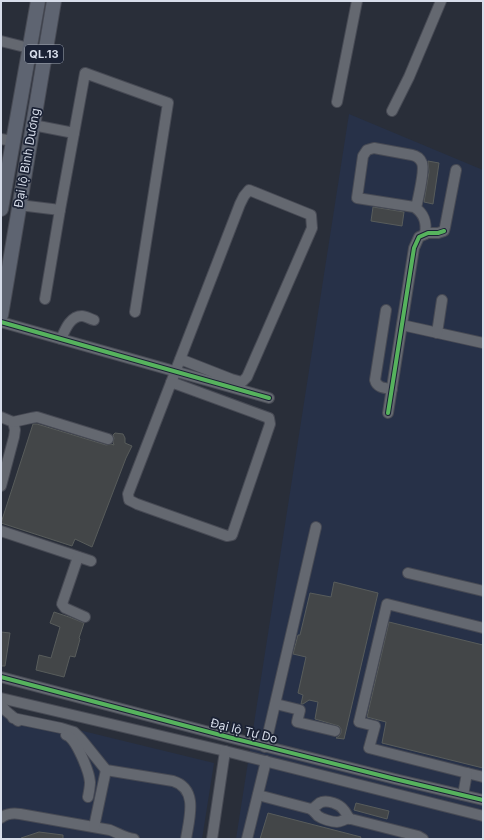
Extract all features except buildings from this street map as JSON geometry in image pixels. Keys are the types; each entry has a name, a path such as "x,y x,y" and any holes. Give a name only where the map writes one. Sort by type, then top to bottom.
{"highway":[{"name":"Đại lộ Bình Dương","path":"1,209 7,140 29,48 38,1"},
{"name":"Đại lộ Bình Dương","path":"1,315 54,1"}],"street":[{"path":"337,102 357,1"},
{"path":"392,111 409,77 442,1"},
{"path":"1,41 29,48"},
{"path":"45,299 85,73 168,103 135,312"},
{"path":"33,125 74,133"},
{"path":"416,208 423,168 421,160 412,155 374,148 367,150 363,156 357,198 416,208 424,218 426,226 425,234"},
{"path":"388,413 414,248 419,237 428,233 438,233 444,231 456,170"},
{"path":"171,382 269,418 270,424 232,535 227,536 137,504 129,500 128,494 175,371 244,196 249,190 311,216 312,228 247,377 242,382 180,359"},
{"path":"19,205 60,210"},
{"path":"437,333 442,300"},
{"path":"386,310 375,380 379,386 392,388"},
{"path":"60,339 70,322 76,317 83,316 94,320"},
{"path":"1,322 269,398"},
{"path":"402,325 483,343"},
{"path":"1,417 14,422 37,417 108,439"},
{"path":"1,486 14,438 14,422"},
{"path":"266,747 316,527"},
{"path":"1,531 91,561"},
{"path":"78,557 62,604 65,608 85,617"},
{"path":"408,573 483,591"},
{"path":"483,628 387,604 359,722 375,726 369,748 483,777"},
{"name":"Đại lộ Tự Do","path":"1,678 266,747 483,800"},
{"name":"Đại lộ Tự Do","path":"1,698 266,761 483,816"},
{"path":"276,704 300,710 297,722 335,731"},
{"path":"1,705 13,718 20,722 69,736 77,746 89,776 90,781 88,798"},
{"path":"13,718 74,732 81,738 106,770 178,783 186,790 190,803 186,839"},
{"path":"212,839 225,751"},
{"path":"247,839 266,761"},
{"path":"94,827 106,770"},
{"path":"463,795 467,773"},
{"path":"258,795 311,809 323,819 337,822 346,818 416,835 423,839"},
{"path":"311,809 322,802 334,803 342,808 350,819"},
{"path":"1,818 6,814 14,813 84,821 94,827 110,830 134,839"}],"shaded area":[{"path":"349,114 483,170 483,839 236,839"},
{"path":"1,711 214,763 202,839 1,839"}],"cycle path":[{"path":"388,413 414,248 419,237 428,233 438,233 444,231"},
{"path":"1,322 269,398"},
{"path":"1,677 228,737 483,800"}]}
